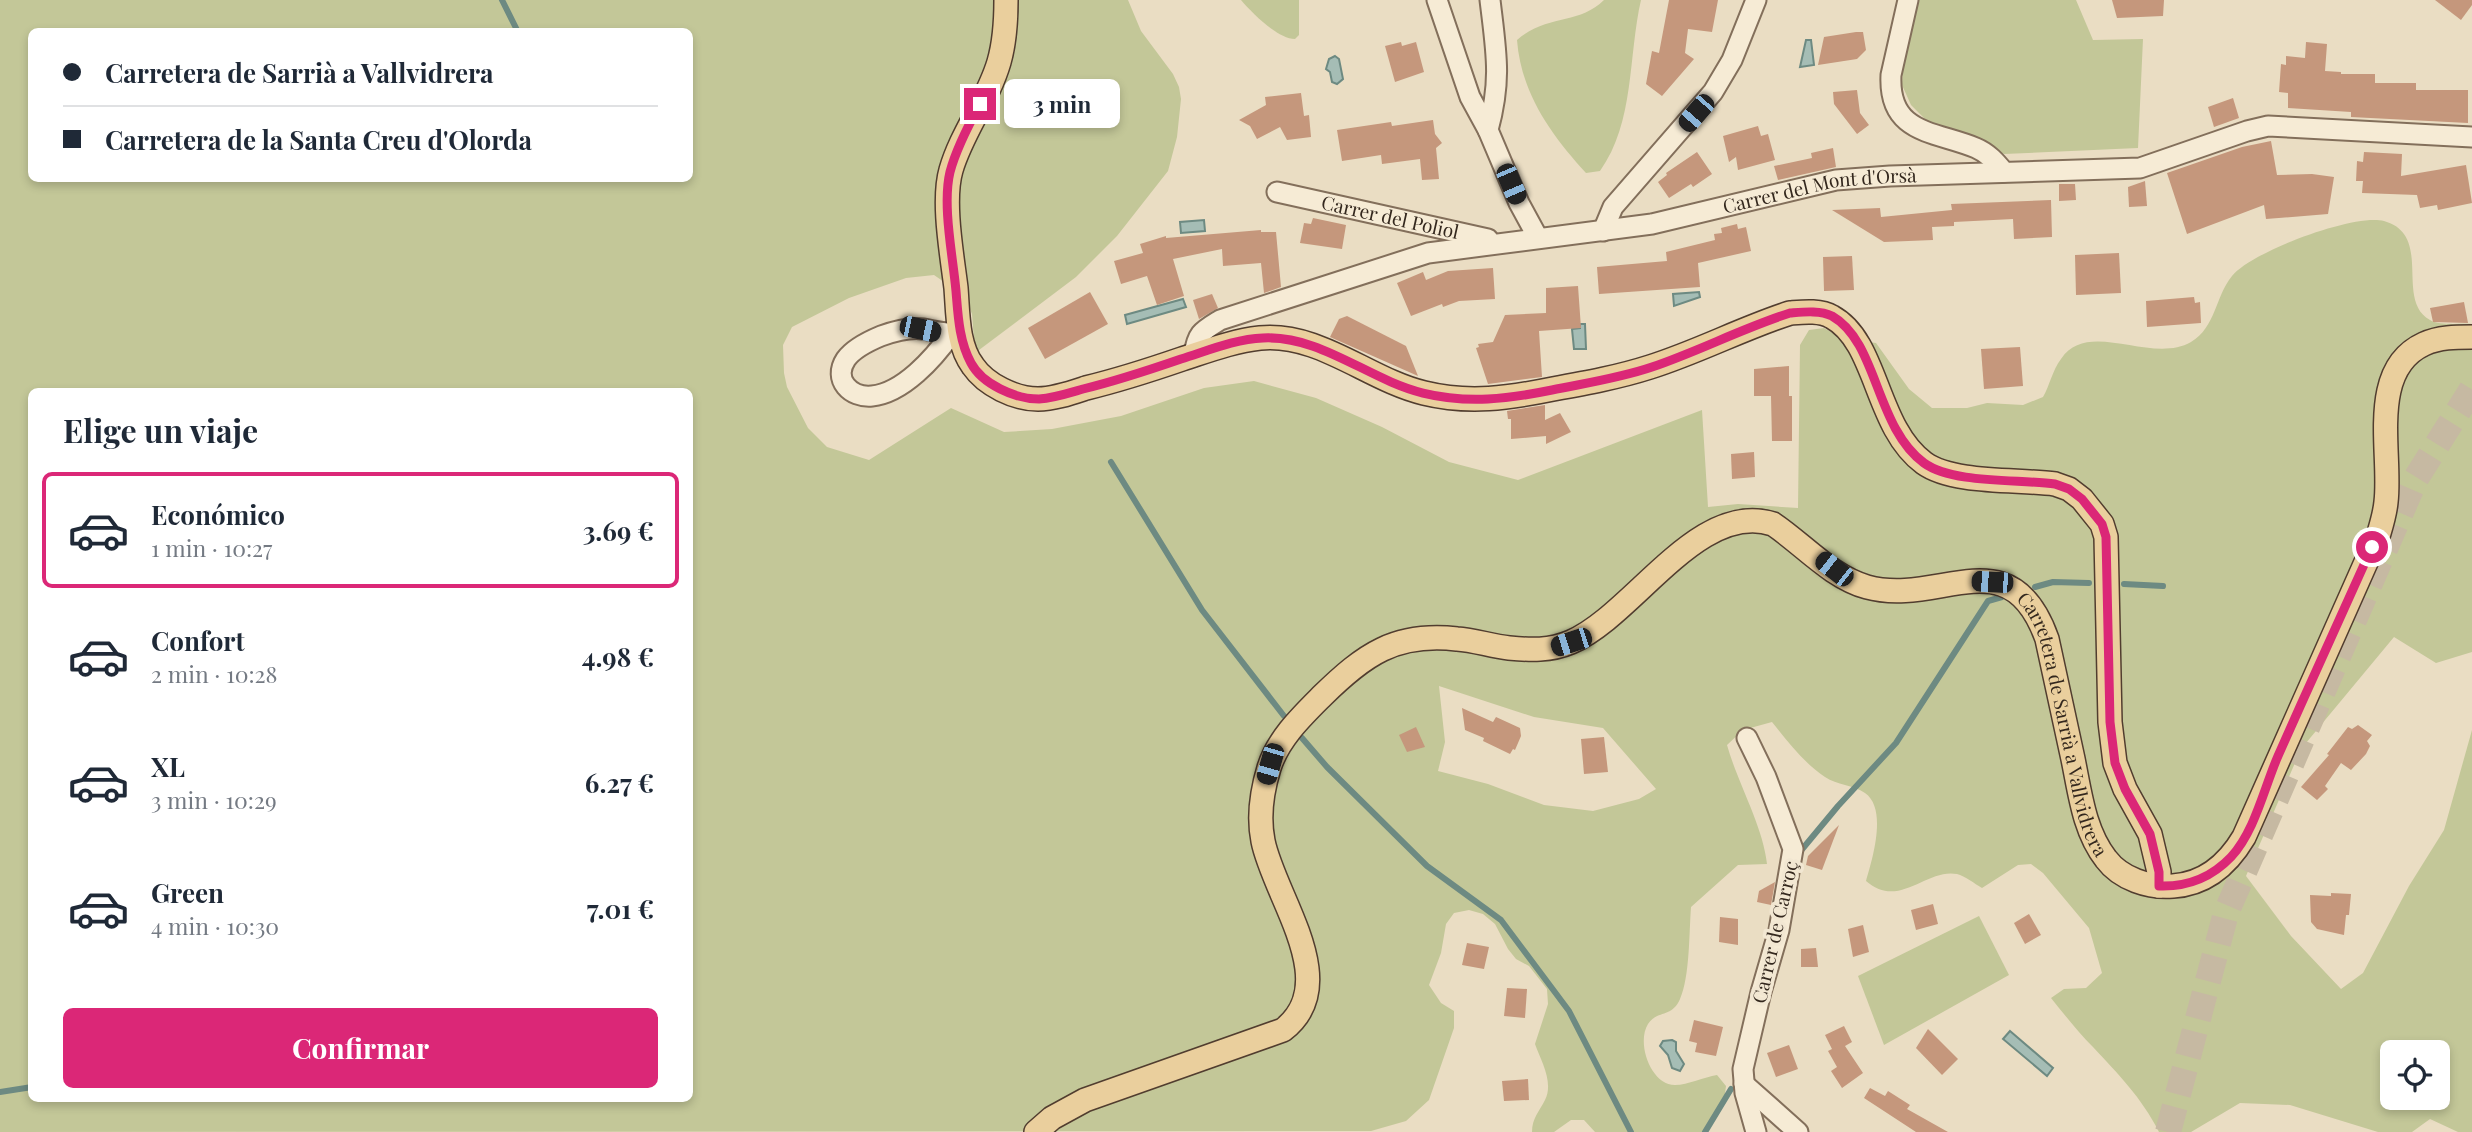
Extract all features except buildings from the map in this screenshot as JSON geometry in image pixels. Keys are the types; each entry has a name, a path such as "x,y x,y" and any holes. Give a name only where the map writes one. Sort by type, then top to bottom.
{"main road":[{"path":"1006,0 1004,40 998,64 955,157 948,188 955,333 972,365 984,378 1003,390 1037,399 1055,397 1233,343 1263,338 1285,339 1307,343 1396,384 1422,393 1482,401 1598,381 1651,367 1790,313 1830,315 1846,327 1859,345 1897,435 1925,464 1939,472 1961,477 2055,484 2069,489 2082,499 2102,524 2107,555 2110,722 2115,763 2125,789 2150,834 2159,872 2159,886"},
{"name":"Carretera de Sarrià a Vallvidrera","path":"1036,1132 1058,1114 1085,1100 1283,1030 1299,1014 1309,983 1307,970 1299,939 1263,841 1262,793 1275,751 1285,736 1336,682 1360,662 1401,640 1459,639 1531,650 1542,650 1571,642 1603,621 1700,537 1737,521 1760,520 1773,524 1850,581 1866,586 1897,591 1984,581 2009,587 2024,596 2040,618 2048,639 2083,808 2094,840 2114,868 2134,879 2159,886 2181,885 2200,880 2230,858 2244,837 2379,533 2386,502 2386,407 2395,374 2403,360 2424,344 2450,337 2472,337"}],"street":[{"path":"1437,0 1470,97 1488,130 1519,203 1538,237"},
{"path":"1488,130 1496,103 1498,68 1490,0"},
{"path":"1603,231 1612,207 1713,92 1732,60 1756,0"},
{"path":"1908,0 1891,75 1896,105 1910,123 1939,138 1975,148 1992,158 2004,172"},
{"name":"Carrer del Mont d'Orsà","path":"1194,355 1196,341 1201,332 1238,313 1428,253 1652,224 1836,180 2140,168 2246,131 2268,127 2472,137"},
{"name":"Carrer del Poliol","path":"1277,192 1501,242"},
{"path":"904,329 955,333 922,369 885,392 873,396 852,393 841,378 841,369 846,359 870,341 904,329"},
{"name":"Carrer de Carroç","path":"1747,738 1766,777 1793,849 1779,930 1743,1069 1756,1132"},
{"path":"1744,1084 1798,1132"}],"green space":[{"path":"0,0 1128,0 1141,31 1173,74 1179,87 1181,99 1177,137 1168,171 1117,236 1076,277 975,353 972,314 967,302 963,295 934,275 906,278 849,298 792,327 783,345 784,373 787,387 808,428 827,447 869,460 951,408 1004,432 1052,429 1121,416 1204,388 1254,381 1316,398 1382,427 1449,462 1518,480 1702,410 1708,507 1738,504 1798,508 1800,345 1809,330 1824,328 1842,338 1876,343 1909,389 1932,408 1967,408 1987,403 2023,405 2043,397 2061,359 2073,347 2087,342 2103,342 2158,349 2175,348 2191,342 2206,328 2232,276 2243,266 2281,246 2304,236 2350,223 2384,221 2399,228 2411,253 2415,298 2420,311 2434,322 2472,324 2472,652 2436,663 2394,637 2301,749 2246,876 2291,936 2341,989 2363,973 2409,886 2444,830 2472,730 2472,1132 2458,1132 2430,1119 2412,1132 2378,1132 2290,1105 2240,1103 2191,1132 2159,1132 2129,1087 2051,998 2064,989 2086,988 2102,973 2089,928 2043,873 2031,864 2018,865 1982,888 1960,875 1946,874 1901,890 1878,889 1866,881 1872,861 1877,822 1872,801 1860,790 1830,780 1817,771 1772,722 1743,730 1727,745 1761,835 1767,864 1738,865 1691,907 1687,967 1680,999 1669,1012 1652,1020 1645,1032 1648,1062 1666,1083 1680,1085 1717,1075 1726,1086 1724,1101 1705,1132 1595,1132 1584,1120 1571,1120 1554,1132 1532,1132 1548,1086 1546,1072 1535,1044 1548,1004 1547,989 1529,966 1516,959 1508,949 1495,924 1483,914 1469,910 1454,913 1446,924 1441,953 1429,985 1441,1003 1454,1011 1454,1028 1429,1100 1406,1121 1371,1131 0,1132","holes":["1439,686 1534,717 1603,728 1656,789 1639,799 1593,811 1544,805 1488,784 1438,771 1445,742"]},
{"path":"1241,0 1299,0 1299,35 1295,39 1281,35 1258,18"},
{"path":"1604,0 1641,0 1629,88 1619,131 1600,171 1586,173 1561,144 1531,95 1517,40 1540,26 1584,13"},
{"path":"1918,0 2076,0 2093,40 2143,39 2138,148 2004,154 1967,134 1928,122 1911,105 1902,85 1903,62"},
{"path":"1979,916 2009,975 1884,1045 1858,976"}],"water":[{"path":"1806,40 1811,40 1814,65 1800,67"},
{"path":"1335,56 1339,59 1343,79 1337,84 1332,82 1330,72 1326,69 1329,59"},
{"path":"1204,220 1205,231 1181,233 1180,222"},
{"path":"1699,292 1700,297 1674,306 1673,294"},
{"path":"1183,299 1186,307 1127,324 1125,315"},
{"path":"1580,324 1585,324 1586,349 1574,349 1572,329 1580,328"},
{"path":"2010,1031 2053,1068 2047,1076 2003,1039"},
{"path":"1663,1041 1676,1042 1676,1051 1684,1064 1680,1071 1672,1068 1668,1055 1660,1046"}],"waterway":[{"path":"502,0 516,28"},
{"path":"1111,462 1202,610 1284,716"},
{"path":"2035,587 2053,582 2089,583"},
{"path":"2124,584 2163,586"},
{"path":"1799,853 1896,743 1988,601 2002,597"},
{"path":"1302,738 1327,767 1427,866 1501,920 1569,1011 1631,1132"},
{"path":"0,1092 28,1088"},
{"path":"1705,1132 1731,1089"}],"tunnel":[{"path":"2168,1132 2226,913 2415,480 2472,389"}],"route":[{"path":"980,104 955,157 948,188 960,331 972,365 984,378 1003,390 1020,396 1037,399 1055,397 1233,343 1263,338 1307,343 1396,384 1422,393 1482,401 1611,378 1651,367 1790,313 1830,315 1846,327 1859,345 1897,435 1925,464 1939,472 1961,477 2055,484 2069,489 2082,499 2102,524 2107,555 2110,722 2115,763 2125,789 2155,847 2159,886 2181,885 2200,880 2217,869 2236,850 2253,819 2277,758 2372,547"}]}
